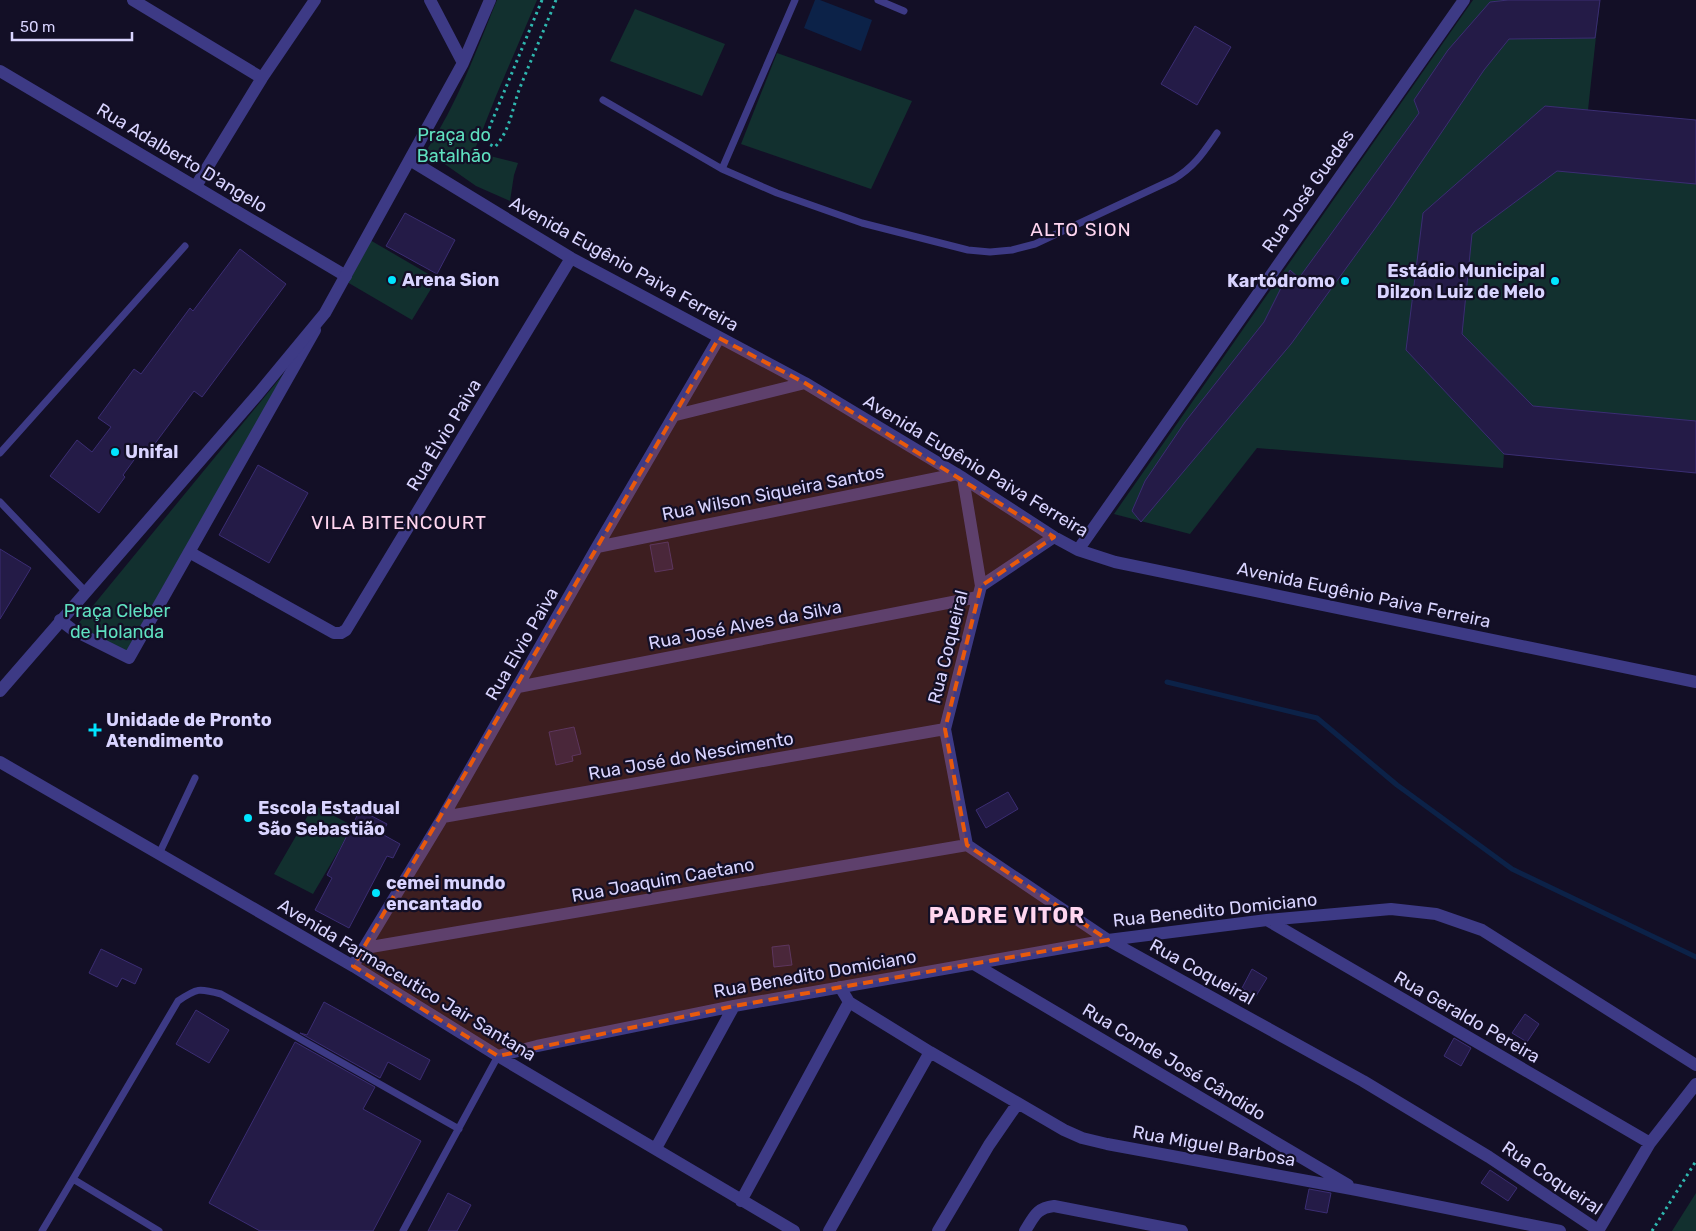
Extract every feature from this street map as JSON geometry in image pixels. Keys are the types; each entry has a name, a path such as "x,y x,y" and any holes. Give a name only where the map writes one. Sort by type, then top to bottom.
{"street":[{"path":"133,0 262,78"},
{"path":"196,186 262,78 315,0"},
{"path":"430,0 463,63"},
{"path":"60,620 73,630 129,658 410,160 463,63 490,0"},
{"name":"Rua José Guedes","path":"1078,550 1464,0"},
{"name":"Rua Adalberto D'angelo","path":"0,71 346,276"},
{"name":"Avenida Eugênio Paiva Ferreira","path":"410,160 570,258 805,383 960,476 1054,537 1078,550 1115,562 1696,682"},
{"name":"Rua Élvio Paiva","path":"189,552 334,633 341,633 346,630 570,258"},
{"path":"0,691 258,394 325,313"},
{"name":"Rua Elvio Paiva","path":"353,966 443,817 719,338"},
{"path":"676,415 805,383"},
{"name":"Rua Wilson Siqueira Santos","path":"597,547 960,476"},
{"name":"Rua Coqueiral","path":"960,476 980,592 945,729 968,845 1108,940 1362,1081 1489,1157 1598,1230"},
{"name":"Rua Coqueiral","path":"980,592 1054,537"},
{"name":"Rua José Alves da Silva","path":"518,687 980,592"},
{"name":"Rua José do Nescimento","path":"443,817 945,729"},
{"name":"Avenida Farmaceutico Jair Santana","path":"0,762 353,966 498,1056 794,1231"},
{"name":"Rua Joaquim Caetano","path":"365,948 968,845"},
{"name":"Rua Benedito Domiciano","path":"498,1056 537,1046 734,1006 1108,940 1267,920 1391,909 1436,914 1482,930 1696,1066"},
{"name":"Rua Geraldo Pereira","path":"1267,920 1650,1143"},
{"name":"Rua Conde José Cândido","path":"974,964 1357,1190"},
{"path":"741,1201 850,1002 840,987"},
{"name":"Rua Miguel Barbosa","path":"850,1002 930,1052 1064,1130 1082,1138 1560,1231"},
{"path":"656,1148 734,1006"},
{"path":"829,1231 930,1052"},
{"path":"1598,1230 1650,1143 1696,1084"},
{"path":"938,1231 989,1145 1018,1103"},
{"path":"1025,1231 1038,1212 1045,1207 1054,1206 1182,1231"}],"lane":[{"path":"722,169 795,0"},
{"path":"878,0 904,12"},
{"path":"603,100 722,169 777,193 862,223 968,250 990,252 1012,250 1035,244 1174,179 1188,170 1200,158 1216,133"},
{"path":"0,453 185,246"},
{"path":"0,502 86,592"},
{"path":"159,854 195,778"},
{"path":"42,1231 178,1001 194,990 206,990 221,994 459,1128"},
{"path":"403,1231 498,1056"},
{"path":"72,1179 159,1231"}],"path":[{"path":"542,0 490,126 488,134 489,144 495,147 503,138 519,92 556,0"},
{"path":"1652,1231 1696,1161"}],"highlighted area":[{"path":"719,338 805,383 1054,537 981,586 945,729 967,845 1108,940 734,1006 498,1056 353,966"}],"green space":[{"name":"Praça do Batalhão","path":"497,0 537,0 475,149 486,155 518,163 510,201 476,186 426,151 457,96"},
{"path":"1473,0 1600,0 1588,110 1696,120 1696,473 1504,454 1503,468 1257,448 1190,534 1114,514"},
{"path":"635,9 725,44 702,96 610,61"},
{"path":"777,53 912,101 871,189 741,144"},
{"name":"Arena Sion","path":"370,240 437,279 412,320 347,282"},
{"name":"Praça Cleber de Holanda","path":"303,350 128,658 73,630"},
{"path":"314,805 353,826 313,894 274,874"},
{"path":"1696,1193 1696,1231 1672,1231"}],"water":[{"path":"815,0 820,0 872,20 861,51 804,28"}],"building":[{"path":"1508,0 1600,0 1595,38 1509,39 1484,70 1392,205 1291,344 1141,522 1132,511 1145,481 1185,422 1264,322 1290,270 1299,278 1419,113 1414,100 1448,50 1490,2"},
{"path":"1195,26 1231,47 1197,105 1161,84"},
{"path":"1545,106 1696,120 1696,184 1557,171 1472,234 1462,334 1533,406 1696,421 1696,473 1504,454 1406,350 1423,213"},
{"path":"405,213 455,240 437,274 386,246"},
{"path":"240,249 286,284 202,397 194,391 145,457 139,453 123,475 125,477 99,513 50,476 77,440 92,452 111,427 98,418 134,369 141,374 190,308 193,311"},
{"path":"258,465 308,493 269,563 219,535"},
{"path":"668,542 673,569 655,572 650,545"},
{"path":"0,549 31,568 0,619"},
{"path":"574,727 581,754 572,756 573,761 556,765 549,732"},
{"path":"1008,792 1018,809 986,828 976,810"},
{"path":"360,810 387,824 382,834 400,844 393,858 387,856 349,928 315,910 332,878 327,875"},
{"path":"789,945 792,965 774,967 772,947"},
{"path":"101,949 142,969 135,984 122,978 117,987 89,973"},
{"path":"1252,969 1267,978 1256,996 1242,988"},
{"path":"324,1002 430,1060 420,1080 388,1062 380,1078 300,1033 307,1035"},
{"path":"196,1010 229,1030 209,1063 176,1044"},
{"path":"1525,1014 1539,1024 1527,1042 1512,1033"},
{"path":"1454,1038 1471,1048 1461,1066 1444,1056"},
{"path":"295,1042 375,1087 363,1109 421,1141 373,1231 260,1231 209,1203"},
{"path":"1490,1170 1517,1188 1508,1201 1481,1183"},
{"path":"1309,1189 1331,1193 1327,1213 1305,1209"},
{"path":"448,1193 471,1205 457,1231 428,1231"}],"waterway":[{"path":"1167,682 1317,718 1397,785 1512,869 1696,957"}],"place":[{"name":"Arena Sion","path":"392,280"},
{"name":"Kartódromo","path":"1345,281"},
{"name":"Estádio Municipal Dilzon Luiz de Melo","path":"1555,281"},
{"name":"Unifal","path":"115,452"},
{"name":"Unidade de Pronto Atendimento","path":"95,730"},
{"name":"Escola Estadual São Sebastião","path":"248,818"},
{"name":"cemei mundo encantado","path":"376,893"}],"district":[{"name":"ALTO SION","path":"1081,229"},
{"name":"VILA BITENCOURT","path":"399,522"},
{"name":"PADRE VITOR","path":"1007,915"}]}
